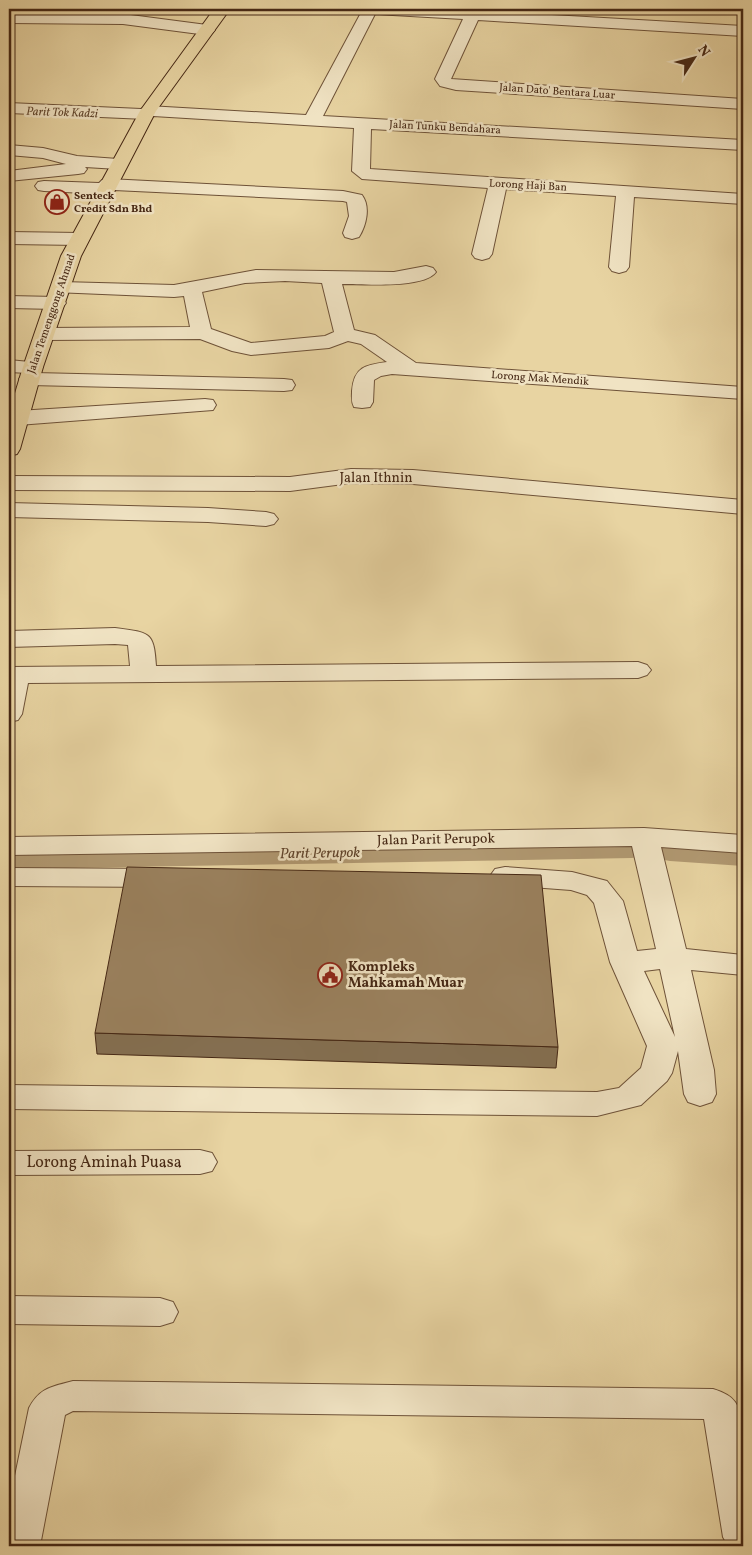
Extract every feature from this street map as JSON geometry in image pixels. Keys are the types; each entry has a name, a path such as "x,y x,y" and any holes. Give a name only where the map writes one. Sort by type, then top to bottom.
{"main road":[{"name":"Jalan Temenggong Ahmad","path":"9,449 71,256 111,177 147,113 222,9"}],"street":[{"path":"312,120 370,9"},
{"path":"375,9 474,12 743,31"},
{"name":"Jalan Dato' Bentara Luar","path":"474,12 443,79 446,82 456,85 743,104"},
{"path":"9,18 123,19 206,30"},
{"name":"Jalan Tunku Bendahara","path":"9,108 312,120 743,145"},
{"name":"Lorong Haji Ban","path":"363,124 361,171 368,175 743,198"},
{"path":"9,150 42,153 77,161 111,177"},
{"path":"9,176 64,169 111,177 343,196 356,199 358,216 352,234"},
{"path":"9,184 111,177"},
{"path":"482,254 498,184"},
{"path":"619,267 625,192"},
{"path":"9,238 80,239"},
{"path":"45,334 143,312 174,291 192,289 232,278 258,276 330,279 408,278 426,272"},
{"path":"330,279 344,334"},
{"path":"192,289 202,333"},
{"path":"9,302 58,295 143,312 239,347 251,348 328,342 344,334"},
{"path":"344,334 368,339 412,370"},
{"path":"9,366 32,373 284,385"},
{"name":"Lorong Mak Mendik","path":"362,402 364,377 376,370 392,368 743,393"},
{"path":"18,418 205,405"},
{"name":"Jalan Ithnin","path":"9,484 290,484 351,476 413,477 743,507"},
{"path":"9,510 266,519"},
{"path":"9,639 115,636 136,639 142,644 143,674"},
{"path":"9,714 13,675 638,670"},
{"path":"644,837 698,1070 700,1094"},
{"name":"Jalan Parit Perupok","path":"9,846 644,837 743,844"},
{"path":"66,878 72,845"},
{"path":"9,1097 597,1104 629,1097 656,1073 663,1046 625,962 608,901 597,888 572,881 535,877 477,876"},
{"path":"9,877 193,877"},
{"path":"625,962 673,958 743,965"},
{"name":"Lorong Aminah Puasa","path":"9,1163 200,1162"},
{"path":"9,1310 160,1312"},
{"path":"20,1546 48,1408 55,1401 73,1396 713,1404 719,1408 722,1414 743,1537"}],"building":[{"name":"Kompleks Mahkamah Muar","path":"127,867 541,875 558,1047 95,1033"}],"waterway":[{"name":"Parit Perupok","path":"9,860 632,849"},
{"name":"Parit Perupok","path":"670,852 743,857"}],"place":[{"name":"Senteck Credit Sdn Bhd","path":"57,202"},
{"name":"Kompleks Mahkamah Muar","path":"330,975"}],"water label":[{"name":"Parit Tok Kadzi","path":"62,113"}]}
